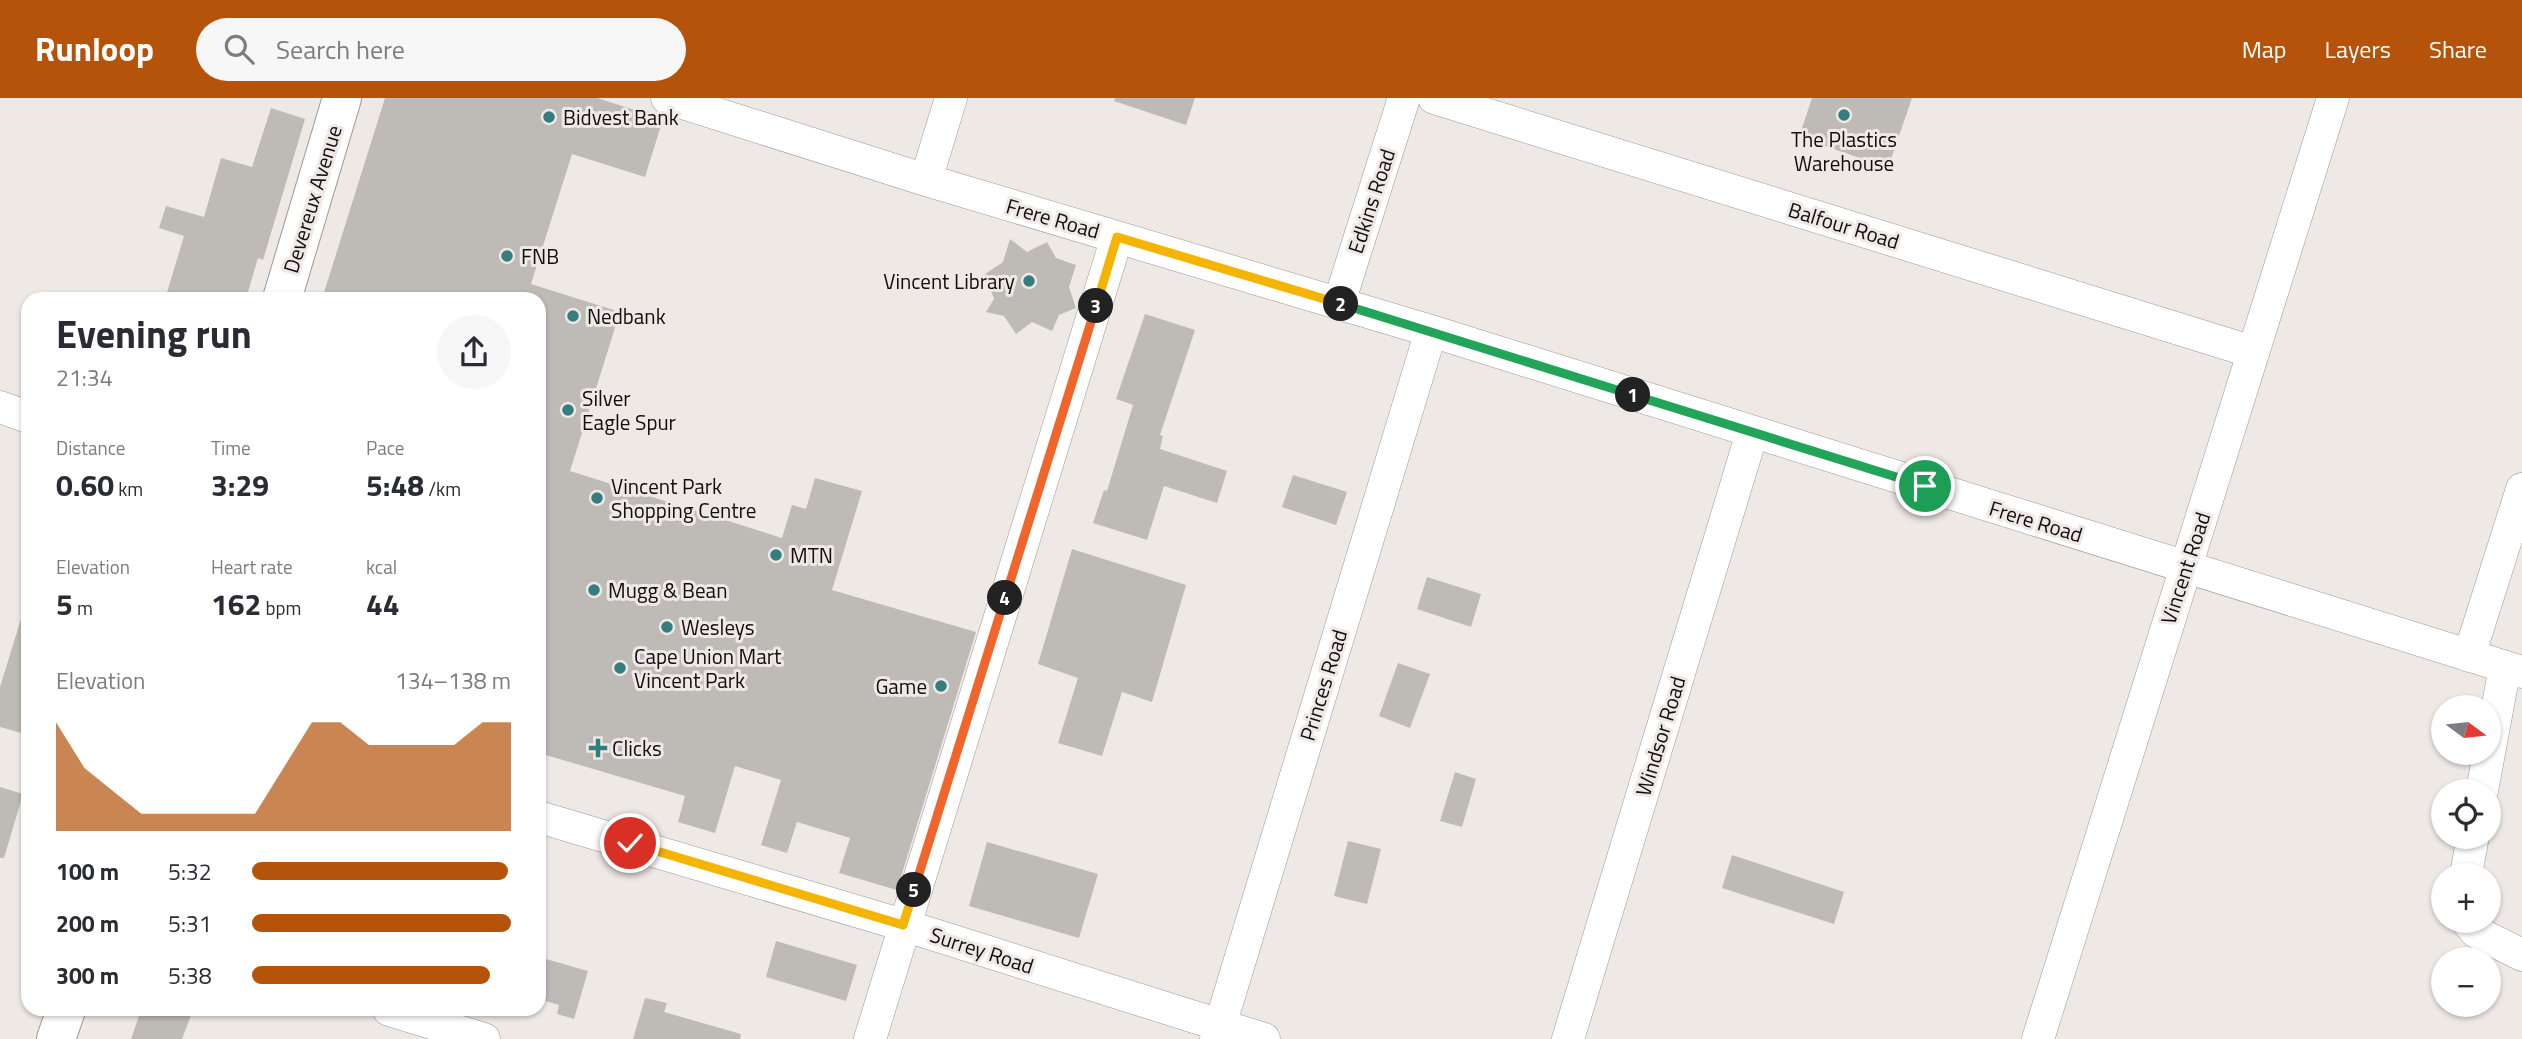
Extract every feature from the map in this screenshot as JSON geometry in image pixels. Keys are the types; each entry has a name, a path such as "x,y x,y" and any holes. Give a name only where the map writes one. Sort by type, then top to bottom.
{"main road":[{"name":"Devereux Avenue","path":"284,292 342,98"},
{"path":"56,1039 64,1016"}],"street":[{"name":"Frere Road","path":"667,98 926,180 1431,331 2513,669"},
{"path":"926,180 951,98"},
{"name":"Edkins Road","path":"1339,303 1404,98"},
{"name":"Balfour Road","path":"1434,98 1476,104 2253,352"},
{"name":"Vincent Road","path":"2038,1039 2333,98"},
{"path":"870,1039 1117,237"},
{"name":"Princes Road","path":"1218,1032 1431,331"},
{"path":"0,407 21,414"},
{"name":"Windsor Road","path":"1568,1039 1752,433"},
{"path":"2469,656 2522,489"},
{"path":"2485,779 2513,669"},
{"name":"Surrey Road","path":"546,819 903,925 1218,1032 1264,1039"},
{"path":"2478,933 2522,955"},
{"path":"409,1016 484,1039"}],"building":[{"name":"Vincent Park Shopping Centre","path":"385,98 597,98 663,119 645,177 572,154 531,284 620,312 570,471 782,538 792,505 806,509 815,478 862,491 832,590 976,632 897,890 839,873 850,838 797,822 787,853 761,845 781,780 735,766 715,833 678,822 685,796 546,755 546,292 324,292"},
{"path":"1115,98 1195,98 1186,125 1114,101"},
{"path":"1812,98 1912,98 1888,168 1799,137"},
{"path":"271,108 305,119 263,260 258,258 248,292 167,292 184,236 159,228 166,206 204,217 221,158 252,167"},
{"name":"Vincent Library","path":"1010,239 1027,252 1047,242 1056,258 1076,265 1069,287 1076,308 1059,315 1052,331 1032,322 1016,334 1004,316 986,312 994,299 985,274 1003,262"},
{"path":"1145,314 1195,330 1160,435 1163,436 1160,449 1227,471 1217,503 1164,486 1147,540 1093,523 1104,490 1107,491 1133,405 1116,399"},
{"path":"1293,475 1347,492 1336,525 1282,507"},
{"path":"1072,549 1186,585 1152,702 1122,692 1102,756 1058,743 1078,678 1038,664"},
{"path":"1427,577 1481,594 1471,627 1417,609"},
{"path":"21,619 21,733 0,727 0,687"},
{"path":"1398,663 1430,674 1410,728 1379,716"},
{"path":"1455,772 1476,779 1462,827 1440,821"},
{"path":"0,787 21,793 21,801 4,858 0,858"},
{"path":"1348,841 1381,849 1367,904 1334,896"},
{"path":"987,842 1098,874 1079,938 969,906"},
{"path":"1732,855 1844,892 1834,924 1722,888"},
{"path":"776,941 857,965 846,1001 766,977"},
{"path":"546,959 588,971 574,1019 557,1014 559,1005 546,1001"},
{"path":"645,998 667,1003 664,1012 741,1034 740,1039 633,1039"},
{"path":"139,1016 191,1016 182,1039 131,1039"}],"place":[{"name":"The Plastics Warehouse","path":"1844,115"},
{"name":"Bidvest Bank","path":"549,117"},
{"name":"FNB","path":"507,256"},
{"name":"Vincent Library","path":"1029,281"},
{"name":"Nedbank","path":"573,316"},
{"name":"Silver Eagle Spur","path":"568,410"},
{"name":"Vincent Park Shopping Centre","path":"597,498"},
{"name":"MTN","path":"776,555"},
{"name":"Mugg & Bean","path":"594,590"},
{"name":"Wesleys","path":"667,627"},
{"name":"Cape Union Mart Vincent Park","path":"620,668"},
{"name":"Game","path":"941,686"},
{"name":"Clicks","path":"598,748"}],"route":[{"path":"630,843 903,925 1117,237 1431,331 1925,486"}]}
